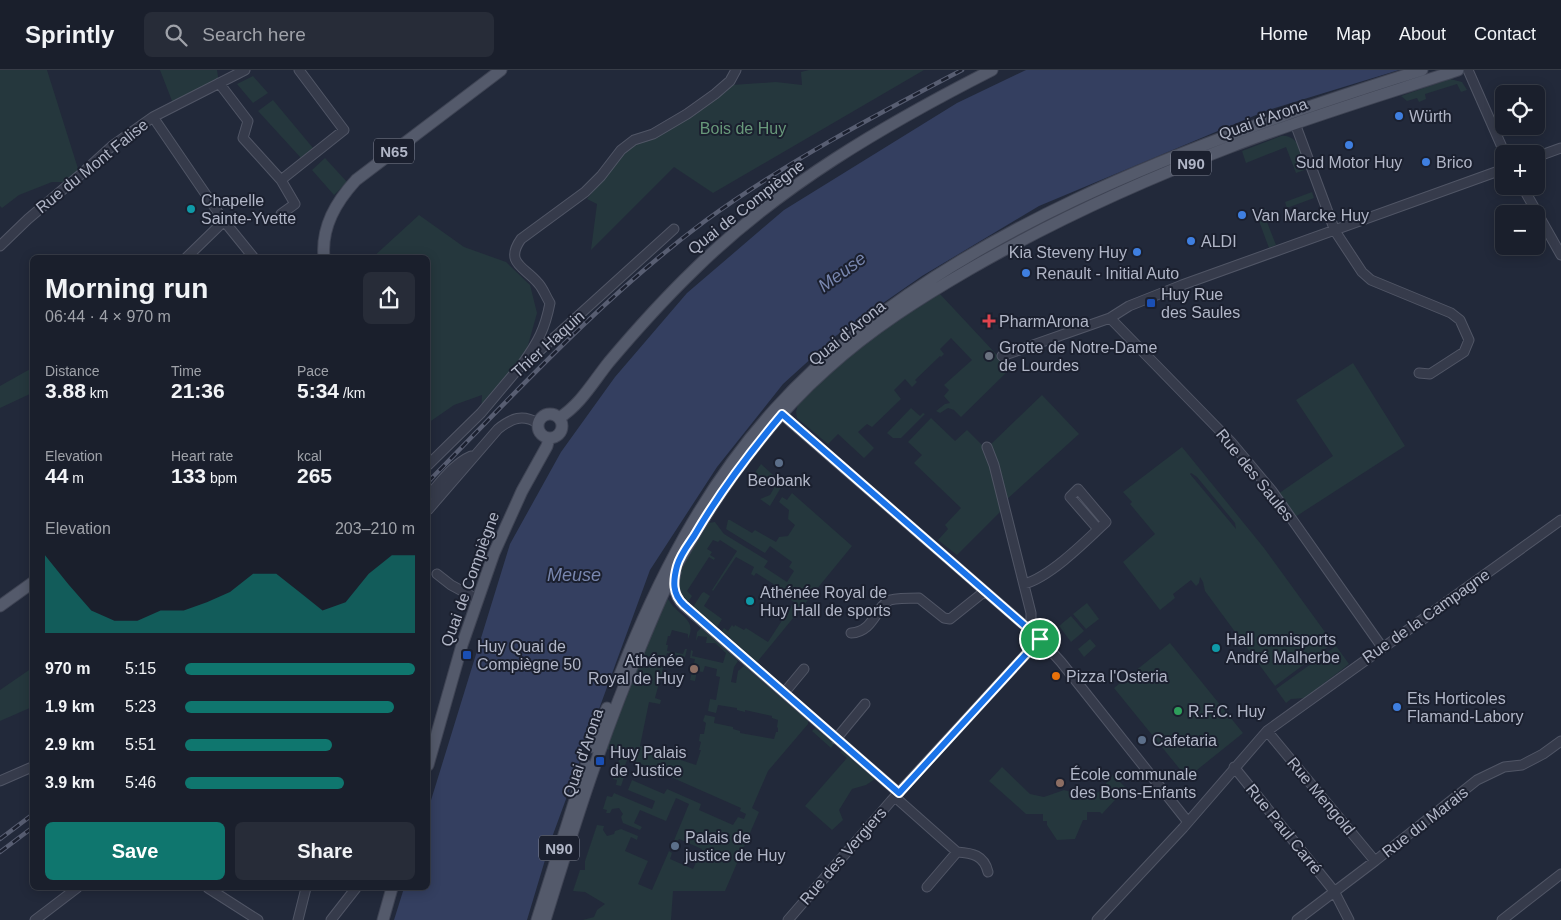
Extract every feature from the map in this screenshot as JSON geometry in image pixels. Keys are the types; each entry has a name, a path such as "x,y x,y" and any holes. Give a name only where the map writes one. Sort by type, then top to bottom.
{"main road":[{"name":"N65","path":"324,255 323,242 327,224 341,199 356,180 501,70"},
{"name":"Quai de Compiègne","path":"559,418 569,412 579,402 609,363 666,297 725,241 789,190 844,153 924,106 992,70"},
{"name":"Quai d'Arona","path":"1293,119 1422,70"},
{"name":"Quai d'Arona","path":"545,920 589,780 608,727 628,676 677,565 707,514 779,411 804,379 854,334 904,298 996,241 1082,198 1169,159 1293,119 1458,70"},
{"name":"Quai d'Arona","path":"537,920 563,834 601,724 652,597 694,517 740,453 779,411"},
{"path":"544,415 555,415 559,418 562,429 559,434 549,438 540,433 538,423 544,415"},
{"name":"Quai de Compiègne","path":"430,758 462,645 494,553 508,519 549,438"},
{"path":"0,606 30,584"},
{"path":"383,920 391,890"}],"street":[{"name":"Rue du Mont Falise","path":"0,246 112,146 153,117 245,70"},
{"path":"281,180 344,130 299,70"},
{"path":"523,364 537,343 546,324 550,303 538,282 516,260 515,247 521,239 585,192 601,176 621,150 634,140 653,134 687,114 730,81 736,70"},
{"path":"1468,70 1501,145"},
{"path":"220,83 248,121 243,138 281,180 295,204 281,214"},
{"path":"153,117 224,221 252,255"},
{"path":"1293,119 1335,231 1362,272 1370,280 1451,313 1460,320 1469,340 1464,352 1430,374 1418,373"},
{"path":"1545,154 1561,148"},
{"path":"1002,356 1110,318 1129,306 1182,285 1495,172"},
{"path":"1527,195 1561,255"},
{"path":"189,255 224,221"},
{"name":"Thier Haquin","path":"430,463 481,413 523,364 578,318 621,276 674,229"},
{"name":"Rue des Saules","path":"1110,318 1231,442 1272,491 1382,647"},
{"path":"779,411 1040,639 1061,662 1188,822"},
{"path":"430,508 498,429 509,420 524,418 538,423"},
{"path":"986,447 994,465 1031,612 1028,628"},
{"path":"430,494 464,459 476,454"},
{"name":"Rue de la Campagne","path":"1097,920 1188,822 1267,731 1561,520"},
{"path":"1024,584 1034,581 1051,570 1098,529"},
{"path":"677,565 674,591 678,599 836,739 957,852 969,852 975,855 986,864 988,872"},
{"path":"437,574 452,586 477,599"},
{"path":"851,633 866,628 886,603 891,600 919,598 944,618 950,619 985,591"},
{"name":"Rue des Vergiers","path":"788,920 897,795 1040,639"},
{"path":"784,693 804,669"},
{"path":"836,739 866,704"},
{"name":"Rue Mengold","path":"1267,731 1375,861"},
{"name":"Rue du Marais","path":"1297,920 1484,776 1504,767 1522,765 1543,754 1561,741"},
{"name":"Rue Paul Carré","path":"1234,767 1334,891 1349,920"},
{"path":"0,781 30,768"},
{"path":"927,887 957,852"},
{"path":"1502,920 1561,874"},
{"path":"35,920 74,890"},
{"path":"211,890 258,920"},
{"path":"298,920 306,890"},
{"path":"330,920 354,890"}],"green space":[{"path":"0,70 47,70 80,175 68,182 52,182 19,195 2,208 0,206"},
{"path":"160,70 217,70 219,83 174,106"},
{"name":"Bois de Huy","path":"809,70 924,70 713,193 674,167 591,250 597,204 587,199 631,146 732,85 776,82 802,85 801,72"},
{"path":"253,76 268,93 253,103 237,84"},
{"path":"1450,79 1462,82 1467,90 1461,92 1457,84 1425,94 1426,99 1419,102 1417,98 1407,101 1401,96"},
{"path":"273,100 313,148 301,158 258,111"},
{"path":"1281,136 1292,138 1296,142 1307,169 1296,173 1286,147 1246,163 1242,151"},
{"path":"325,158 347,182 334,195 312,170"},
{"path":"1312,192 1314,198 1287,208 1285,202"},
{"path":"1266,209 1268,216 1265,217 1276,245 1269,248 1256,213"},
{"path":"419,215 464,247 506,262 530,285 537,313 523,363 481,413 482,395 454,405 430,422 430,255 375,255"},
{"path":"940,294 1010,369 961,417 954,410 948,408 940,413 936,411 945,404 950,403 944,396 949,390 944,385 972,360 951,338 940,349 944,354 915,380 917,382 912,387 905,379 894,390 901,399 872,427 867,424 858,432 874,448 864,458 838,434 828,444 797,418 798,404 847,358 887,327"},
{"path":"1353,363 1405,446 1292,519 1275,496 1333,456 1296,400"},
{"path":"30,369 30,394 0,408 0,386"},
{"path":"1042,395 1079,434 1006,500 989,446"},
{"path":"911,408 920,416 923,413 925,414 901,438 893,438 887,433"},
{"path":"931,418 955,441 967,430 984,447 990,462 1002,510 957,555 938,540 948,529 945,525 961,508 914,463 922,455 908,442"},
{"path":"1182,447 1264,548 1333,643 1275,686 1205,591 1200,577 1199,583 1196,586 1191,580 1173,594 1175,598 1160,610 1123,562 1155,534 1130,504 1132,502 1123,492","holes":["1190,474 1197,477 1235,523 1236,529"]},
{"path":"761,464 783,484 770,506 760,499 770,495 774,488 760,475 758,478 754,474"},
{"path":"792,493 852,546 757,662 722,631 724,628 728,631 732,625 734,627 735,625 744,630 746,628 768,642 794,602 789,599 792,596 756,573 754,576 751,574 754,567 736,557 713,591 737,551 720,540 718,542 713,540 707,549 712,552 710,555 715,558 714,560 709,557 687,591 692,596 688,602 678,590 679,581 684,563 693,547 708,523 715,522 724,534 768,561 764,567 787,582 794,571 789,567 792,562 770,546 765,553 726,529 728,520 730,520 752,533 755,530 776,542 779,537 788,536 795,525 788,519 789,510 779,502 782,497 787,500"},
{"path":"704,592 710,596 704,606 722,619 717,627 693,607"},
{"path":"667,598 688,621 691,628 688,639 688,634 672,630 670,636 668,636 667,651 683,654 685,649 687,649 685,657 667,653 655,698 661,700 660,704 649,702 640,746 682,754 681,760 696,765 701,750 699,750 700,734 704,734 706,723 703,721 705,715 715,717 714,723 733,727 733,729 740,731 740,733 774,739 776,732 778,732 778,720 772,718 772,716 718,705 716,713 708,711 710,699 716,700 720,677 716,676 717,669 705,666 703,672 697,671 695,681 690,680 695,659 690,658 691,650 693,651 692,656 723,663 726,653 715,643 706,643 707,637 698,636 696,641 697,632 701,628 738,661 734,667 731,682 736,683 738,671 744,666 808,721 808,724 768,771 752,808 759,812 725,891 673,891 671,920 583,920 594,917 597,910 605,904 585,892 573,891 580,870 585,870 585,861 597,825 604,826 603,830 607,836 621,829 638,836 637,840 631,837 625,851 648,861 638,884 652,890 669,851 672,853 670,859 693,869 702,849 679,839 676,844 673,843 689,804 676,798 666,821 640,810 634,823 642,827 640,830 623,823 621,817 623,814 619,808 612,809 610,813 606,813 607,810 603,809 607,796 612,797 614,793 652,809 655,801 628,790 632,780 664,794 667,789 701,804 699,810 733,825 738,817 744,819 746,814 740,811 741,808 628,758 621,775 624,777 621,786 616,785 617,780 613,779 621,754 605,748 606,740"},
{"path":"1087,603 1099,619 1086,629 1073,614"},
{"path":"1071,616 1084,631 1071,642 1059,626"},
{"path":"1090,639 1096,646 1084,657 1078,649"},
{"name":"R.F.C. Huy","path":"1170,643 1243,733 1187,778 1114,688"},
{"path":"1336,646 1349,664 1305,698 1291,699 1286,703 1276,689"},
{"path":"30,669 30,708 0,721 0,690"},
{"path":"815,728 834,744 831,748 812,731"},
{"path":"842,751 875,779 866,785 852,789 839,810 843,820 832,830 805,806 847,758 840,752"},
{"path":"1002,767 1030,794 1044,797 1064,790 1086,796 1099,792 1113,775 1126,788 1102,814 1100,812 1087,812 1087,820 1083,820 1075,839 1057,840 1047,825 1047,821 1043,821 1043,814 1026,814 989,781"}],"water":[{"name":"Meuse","path":"1026,70 1399,70 1268,110 1039,206 922,276 837,335 783,384 717,467 650,570 551,840 527,920 394,920 403,890 430,890 430,804 510,544 561,452 615,377 687,293 784,210 957,103"}],"railway":[{"path":"430,480 561,346 667,250 736,199 799,159 863,122 962,70"},
{"path":"0,839 30,816"},
{"path":"0,852 30,830"}],"place":[{"name":"Würth","path":"1399,116"},
{"name":"Sud Motor Huy","path":"1349,145"},
{"name":"Brico","path":"1426,162"},
{"name":"Chapelle Sainte-Yvette","path":"191,209"},
{"name":"Van Marcke Huy","path":"1242,215"},
{"name":"ALDI","path":"1191,241"},
{"name":"Kia Steveny Huy","path":"1137,252"},
{"name":"Renault - Initial Auto","path":"1026,273"},
{"name":"Huy Rue des Saules","path":"1151,303"},
{"name":"PharmArona","path":"989,321"},
{"name":"Grotte de Notre-Dame de Lourdes","path":"989,356"},
{"name":"Beobank","path":"779,463"},
{"name":"Athénée Royal de Huy Hall de sports","path":"750,601"},
{"name":"Hall omnisports André Malherbe","path":"1216,648"},
{"name":"Huy Quai de Compiègne 50","path":"467,655"},
{"name":"Athénée Royal de Huy","path":"694,669"},
{"name":"Pizza l'Osteria","path":"1056,676"},
{"name":"Ets Horticoles Flamand-Labory","path":"1397,707"},
{"name":"R.F.C. Huy","path":"1178,711"},
{"name":"Cafetaria","path":"1142,740"},
{"name":"Huy Palais de Justice","path":"600,761"},
{"name":"École communale des Bons-Enfants","path":"1060,783"},
{"name":"Palais de justice de Huy","path":"675,846"}],"route":[{"path":"782,414 1040,639 899,793 678,599 674,591 677,565 704,518 761,438 782,414"}]}
